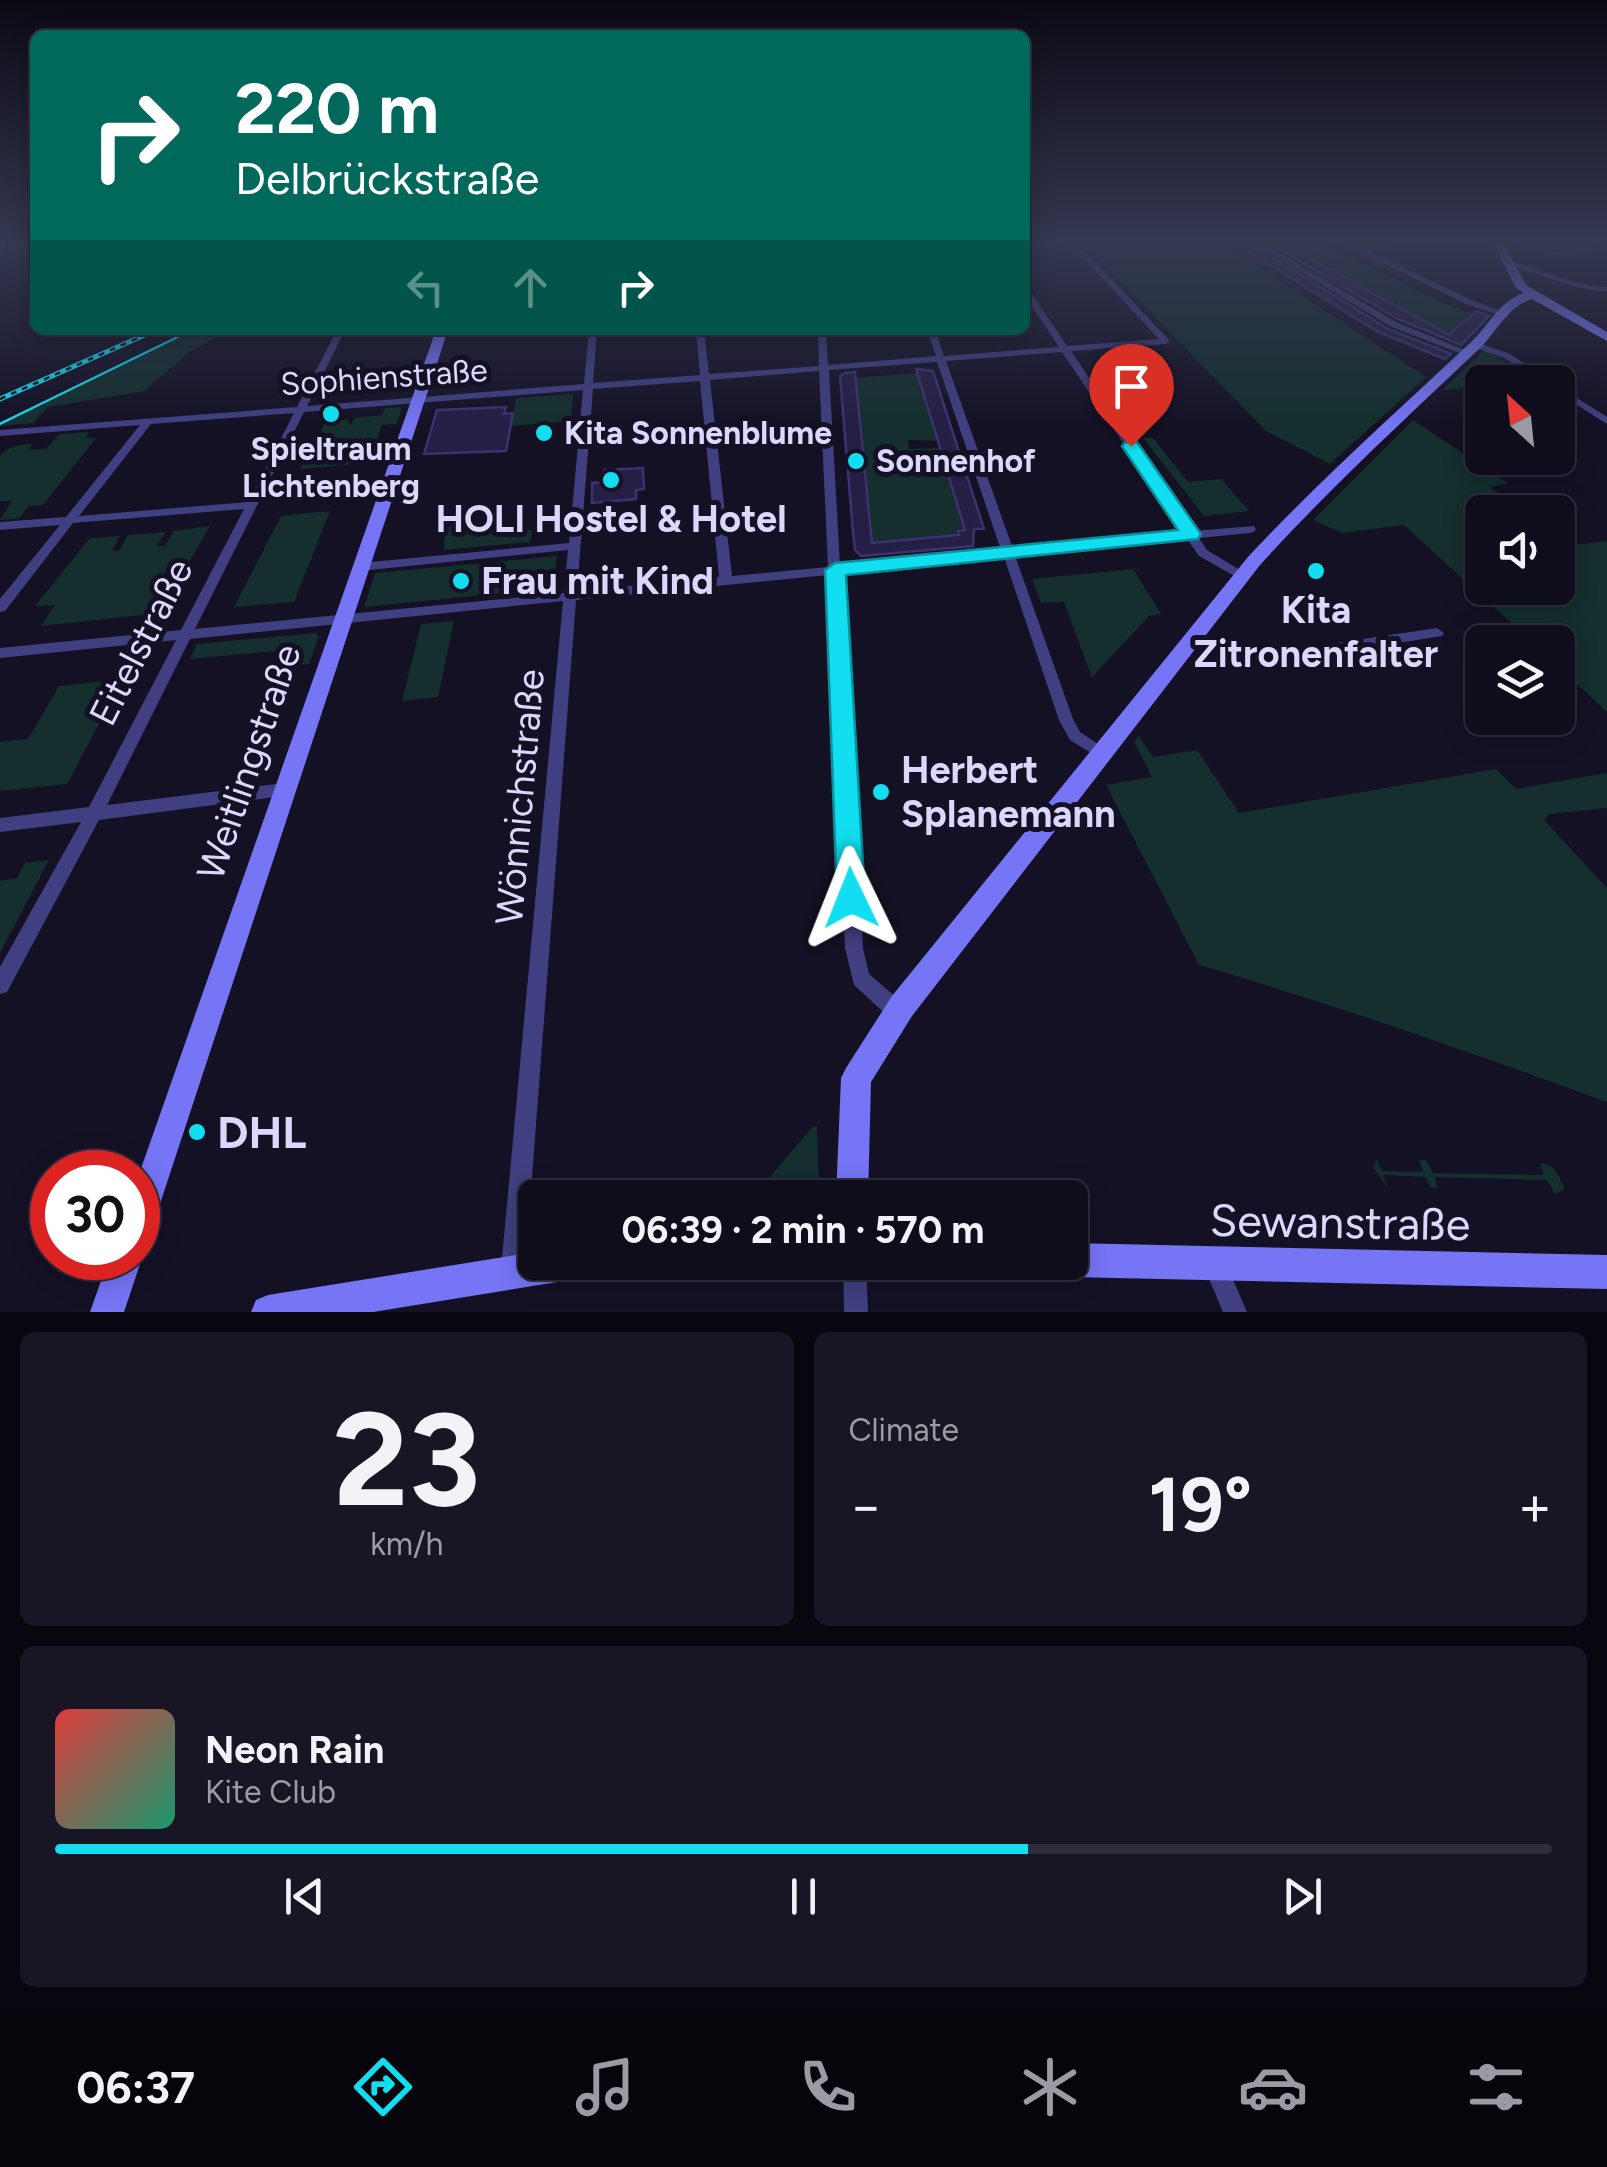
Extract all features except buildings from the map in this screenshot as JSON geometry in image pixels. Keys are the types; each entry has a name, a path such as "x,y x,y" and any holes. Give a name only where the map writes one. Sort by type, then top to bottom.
{"street":[{"path":"1035,304 1191,534 1216,564 1242,576"},
{"name":"Sophienstraße","path":"1,433 1166,341 1131,304"},
{"path":"1360,304 1393,324 1506,356 1521,365"},
{"path":"1479,304 1506,314"},
{"path":"853,1180 856,1078 898,1012 1242,576 1304,506 1472,349 1511,304"},
{"path":"1549,304 1607,337"},
{"name":"Eitelstraße","path":"0,984 94,814 338,335"},
{"name":"Weitlingstraße","path":"160,1157 440,335"},
{"name":"Wönnichstraße","path":"513,1270 593,335"},
{"path":"701,335 726,581"},
{"path":"822,335 854,948 861,979 898,1012"},
{"path":"933,335 1066,720 1076,736 1102,754"},
{"path":"1575,400 1607,421"},
{"path":"0,608 149,420"},
{"path":"0,526 250,505"},
{"path":"0,653 1250,529"},
{"path":"360,567 575,546"},
{"path":"1309,652 1436,633"},
{"path":"0,825 284,790"},
{"name":"Sewanstraße","path":"1088,1260 1607,1272"},
{"path":"1214,1264 1235,1312"},
{"path":"268,1312 518,1269"},
{"path":"107,1312 118,1280"},
{"path":"855,1280 856,1312"}],"green space":[{"path":"1143,304 1315,304 1426,377 1330,464 1266,431"},
{"path":"1392,304 1445,304 1476,315 1451,337"},
{"path":"185,335 220,335 188,353 144,391 48,407 33,423 0,426"},
{"path":"1485,350 1511,365 1469,365"},
{"path":"1465,369 1465,388 1443,390"},
{"path":"919,373 938,432 936,441 908,440 909,449 938,448 946,457 965,530 958,531 959,535 870,544 854,378"},
{"path":"573,394 571,421 511,426 516,398"},
{"path":"402,407 396,424 382,425 368,463 300,469 320,437 324,421 348,420 351,425 354,418 382,415 385,408"},
{"path":"1413,420 1465,454 1465,475 1496,475 1508,483 1490,487 1500,495 1465,495 1465,581 1404,525 1342,533 1313,520"},
{"path":"89,432 85,438 96,438 43,505 29,506 19,518 0,520 12,501 0,501 3,453 23,444 32,444 29,450 46,449 59,434"},
{"path":"1143,438 1153,438 1188,482 1221,479 1249,511 1204,516"},
{"path":"330,511 294,602 234,607 281,516"},
{"path":"474,524 505,533 532,530 530,542 444,550 445,527"},
{"path":"210,526 160,613 41,626 55,605 35,606 90,538 120,536 112,551 120,550 128,535 166,532 156,546 165,546 174,531"},
{"path":"1607,541 1607,712 1575,682 1575,625 1513,625 1492,605 1575,605 1575,545"},
{"path":"557,556 553,588 364,607 375,573"},
{"path":"1133,569 1161,614 1149,616 1092,677 1064,602 1041,603 1032,579"},
{"path":"454,621 438,697 402,701 421,624"},
{"path":"315,633 319,636 309,664 291,666 296,649 190,659 197,644"},
{"path":"123,679 67,784 0,791 0,742 28,739 59,686"},
{"path":"1139,735 1153,757 1197,750 1239,813 1496,769 1516,789 1607,773 1607,808 1549,814 1544,820 1607,888 1607,1102 1404,1030 1199,965 1106,785 1152,777 1134,742"},
{"path":"49,860 0,953 0,881 17,878 25,863"},
{"path":"813,1126 817,1127 819,1180 767,1180"},
{"path":"1377,1159 1382,1171 1423,1172 1419,1160 1426,1160 1433,1173 1544,1175 1540,1163 1556,1172 1565,1189 1555,1194 1547,1180 1435,1177 1438,1188 1431,1188 1425,1177 1383,1175 1387,1187 1373,1167"}],"tram line":[{"path":"0,424 182,335"}],"railway":[{"path":"0,399 145,335"}],"place":[{"name":"Spieltraum Lichtenberg","path":"331,414"},
{"name":"Kita Sonnenblume","path":"544,433"},
{"name":"Sonnenhof","path":"856,461"},
{"name":"HOLI Hostel & Hotel","path":"611,480"},
{"name":"Kita Zitronenfalter","path":"1316,571"},
{"name":"Frau mit Kind","path":"461,581"},
{"name":"Herbert Splanemann","path":"881,792"},
{"name":"DHL","path":"197,1132"}],"route":[{"path":"851,898 835,570 1191,534 1131,446"}]}
